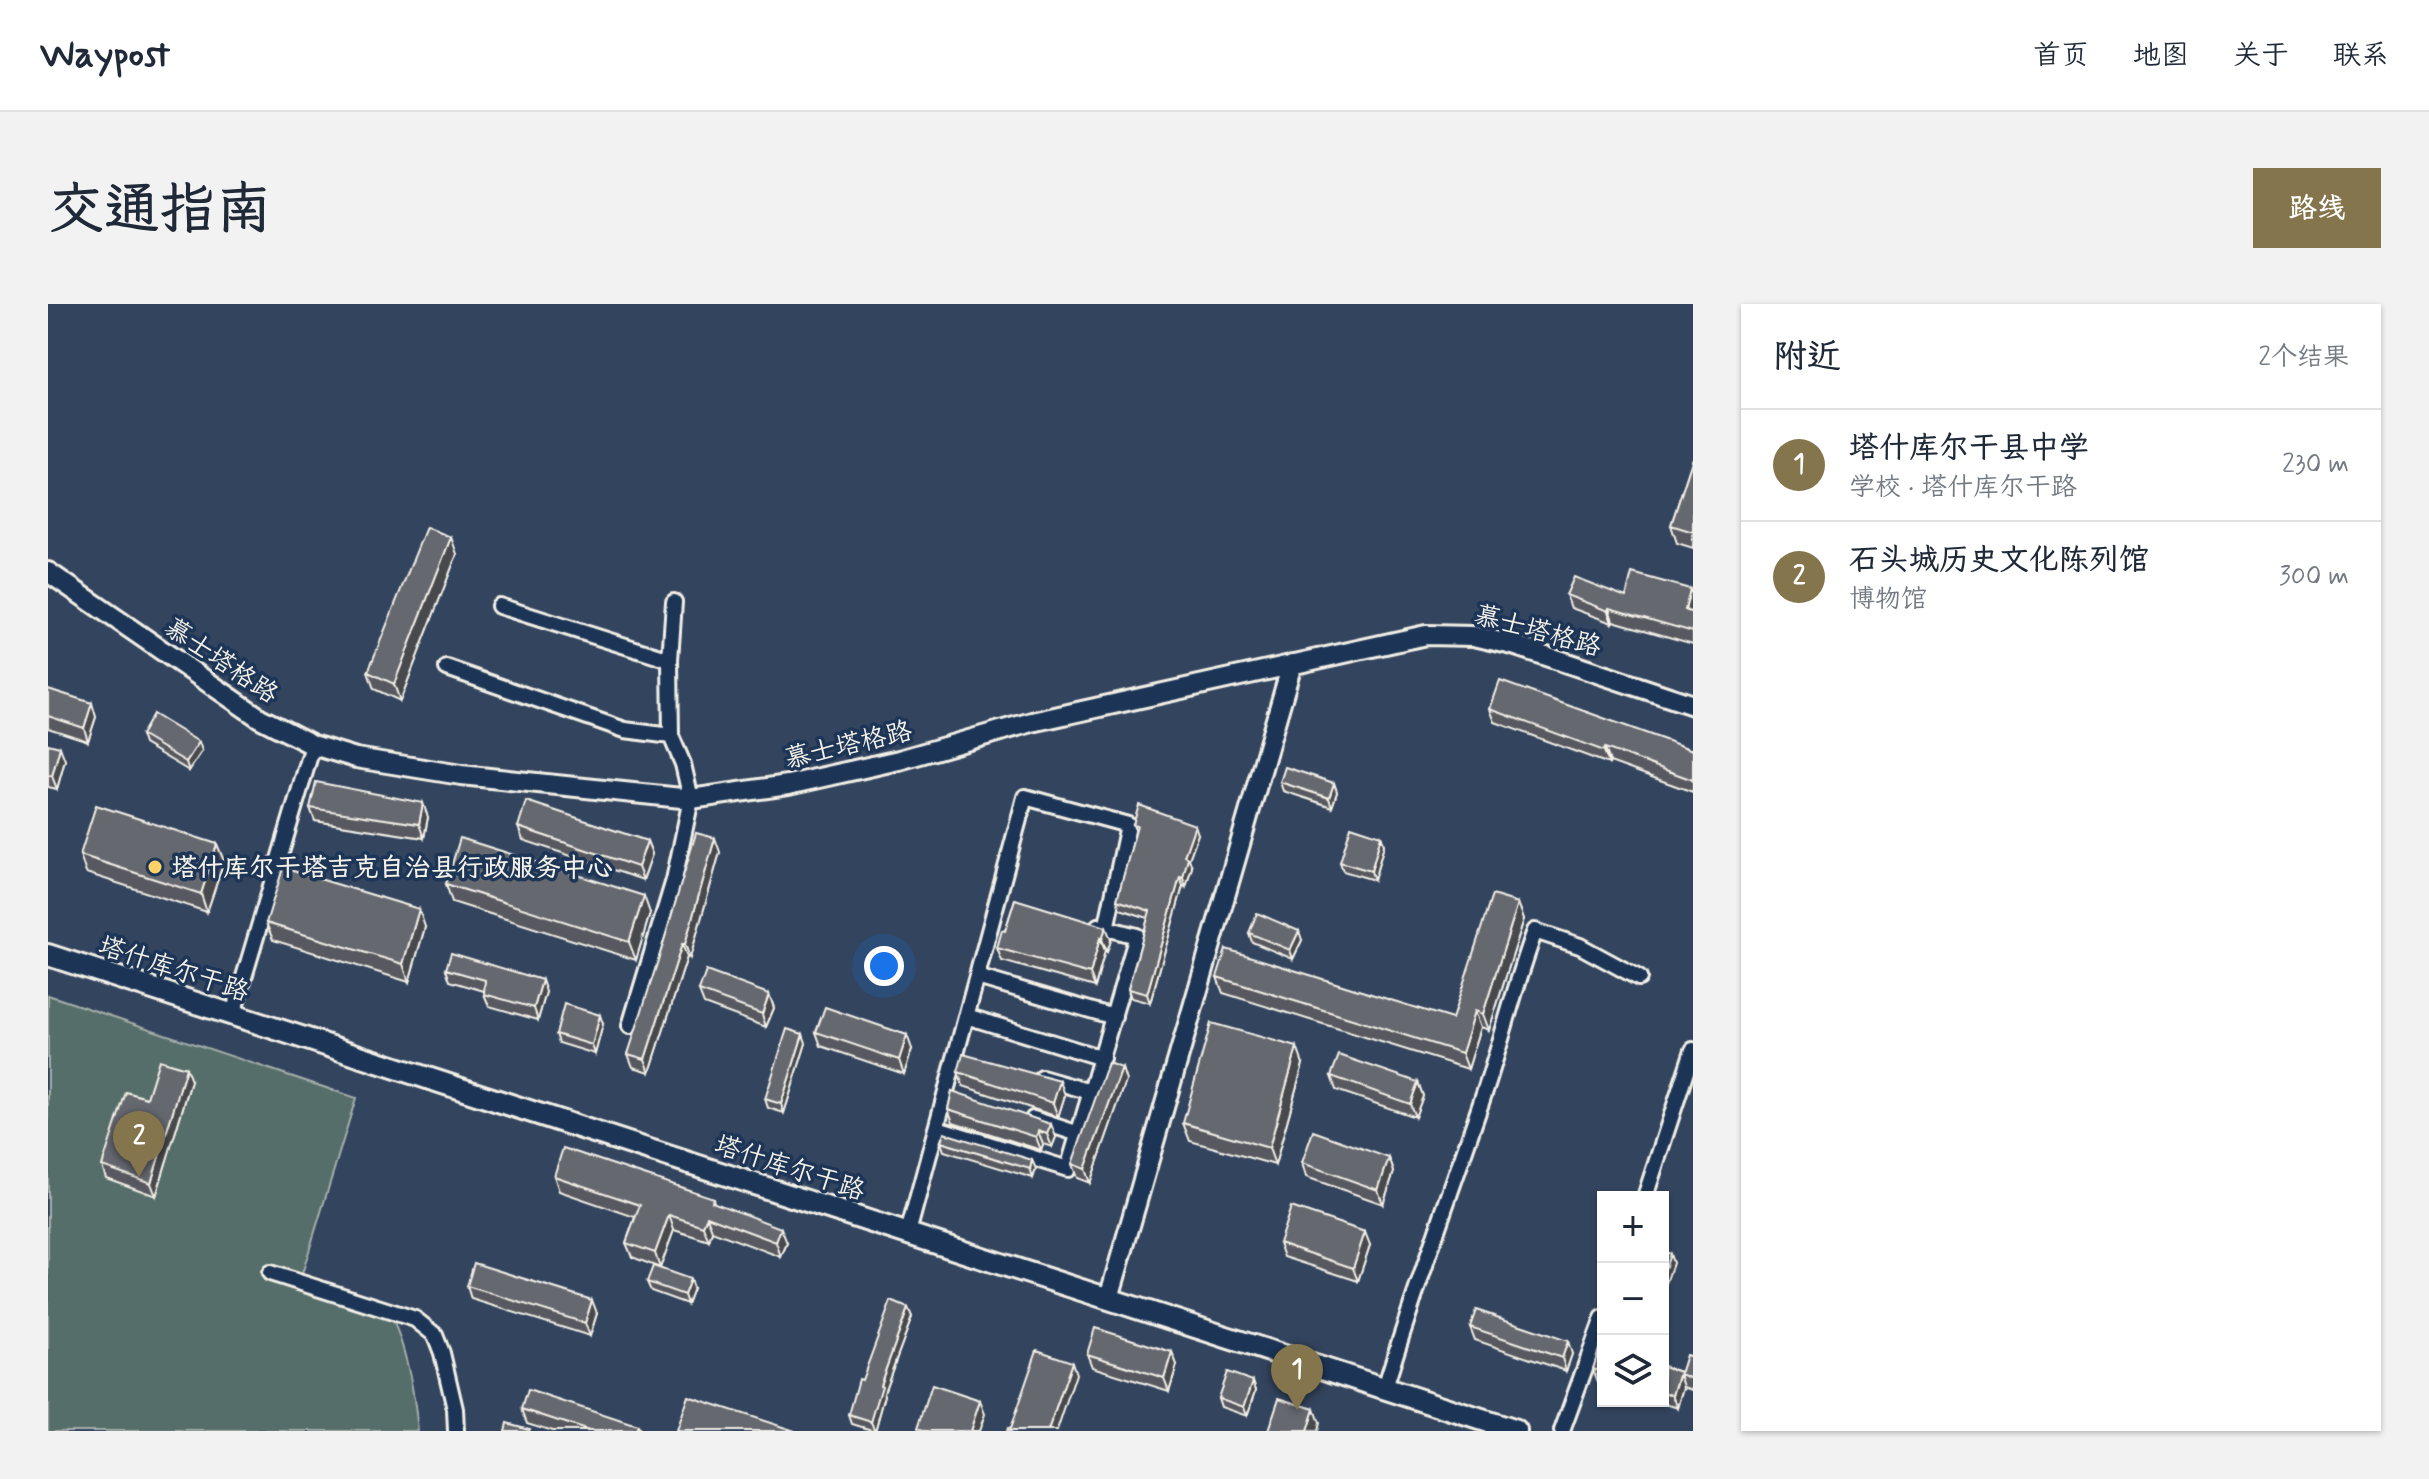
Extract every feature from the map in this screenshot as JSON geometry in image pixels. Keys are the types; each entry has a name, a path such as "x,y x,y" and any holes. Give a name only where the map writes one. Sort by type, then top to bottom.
{"main road":[{"name":"塔什库尔干路","path":"48,955 1516,1431"}],"street":[{"name":"慕士塔格路","path":"48,572 260,718 313,745 356,758 461,775 691,799 788,785 899,760 1032,722 1426,635 1474,636 1513,645 1693,705"},
{"path":"630,1026 674,880 691,799 683,764 671,736 670,660 674,602"},
{"path":"499,606 670,660"},
{"path":"1109,1298 1292,664"},
{"path":"447,668 625,730 671,736"},
{"path":"233,1014 313,745"},
{"path":"908,1233 937,1128 954,1093 964,1056 966,1016 1006,897 1025,797 1128,825 1106,929"},
{"path":"937,1128 1068,1169 1137,936 1079,920"},
{"path":"1385,1388 1535,931 1580,946 1639,978"},
{"path":"977,977 1114,1017"},
{"path":"966,1016 1102,1058"},
{"path":"1647,1191 1693,1050"},
{"path":"1031,1075 1091,1092"},
{"path":"1020,1114 1079,1134"},
{"path":"270,1273 415,1319 435,1335 455,1409 456,1431"},
{"path":"1562,1431 1597,1335"}],"green space":[{"path":"48,995 356,1098 298,1287 356,1305 394,1322 410,1375 418,1431 48,1431"}],"building":[{"path":"1693,458 1693,532 1671,525"},
{"path":"426,527 451,537 394,684 368,672"},
{"path":"1632,573 1690,589 1685,610 1693,613 1693,632 1609,608 1608,611 1566,595 1574,577 1626,597"},
{"path":"1500,681 1693,750 1693,780 1490,709"},
{"path":"48,689 92,703 84,728 48,716"},
{"path":"153,714 199,742 186,762 141,735"},
{"path":"48,744 60,747 52,776 48,775"},
{"path":"1285,767 1334,783 1329,798 1280,782"},
{"path":"316,782 423,803 419,824 310,808"},
{"path":"526,801 647,841 638,867 518,827"},
{"name":"塔什库尔干塔吉克自治县行政服务中心","path":"96,805 217,844 201,894 80,855"},
{"path":"1139,805 1195,825 1184,856 1188,858 1183,878 1180,877 1147,994 1128,989 1150,911 1117,900 1137,826 1133,825"},
{"path":"1351,826 1381,836 1371,871 1340,862"},
{"path":"696,833 715,838 685,944 682,944 645,1059 628,1054"},
{"path":"460,838 644,896 629,942 446,884"},
{"path":"283,868 419,909 403,964 266,923"},
{"path":"1492,895 1518,903 1483,1014 1475,1011 1462,1053 1217,977 1226,949 1452,1019"},
{"path":"1015,899 1106,927 1090,974 997,948"},
{"path":"1257,913 1299,931 1290,950 1249,933"},
{"path":"451,953 542,980 534,1008 484,994 485,980 446,969"},
{"path":"706,971 769,994 762,1014 699,991"},
{"path":"564,1004 600,1015 592,1045 556,1034"},
{"path":"825,1007 907,1035 899,1060 816,1032"},
{"path":"1211,1023 1297,1047 1269,1148 1183,1123"},
{"path":"787,1029 803,1034 781,1104 765,1099"},
{"path":"963,1054 1060,1081 1053,1103 958,1072"},
{"path":"1339,1055 1418,1082 1410,1104 1331,1076"},
{"path":"159,1060 186,1068 151,1183 102,1166 126,1092 147,1098"},
{"path":"1108,1063 1122,1068 1085,1169 1072,1164"},
{"path":"952,1091 1051,1124 1047,1134 1038,1131 1036,1137 948,1109"},
{"path":"1313,1131 1389,1158 1378,1190 1302,1163"},
{"path":"944,1133 1032,1160 1030,1169 941,1142"},
{"path":"563,1148 713,1198 712,1202 781,1228 776,1242 707,1216 703,1226 669,1215 655,1253 626,1243 640,1205 554,1176"},
{"path":"1291,1207 1365,1232 1353,1268 1279,1243"},
{"path":"474,1263 592,1300 585,1323 467,1286"},
{"path":"653,1266 690,1279 684,1295 647,1282"},
{"path":"891,1301 908,1308 880,1385 871,1422 849,1415 859,1379 862,1380"},
{"path":"1476,1310 1568,1341 1562,1358 1470,1327"},
{"path":"1095,1328 1172,1352 1164,1378 1087,1354"},
{"path":"1037,1350 1072,1362 1048,1431 1006,1431 1010,1429"},
{"path":"1686,1355 1693,1357 1693,1379 1680,1374"},
{"path":"1669,1368 1680,1372 1673,1395 1669,1394"},
{"path":"1227,1372 1253,1381 1244,1407 1218,1398"},
{"path":"932,1385 980,1401 970,1431 926,1431 918,1428"},
{"path":"528,1390 637,1426 635,1431 589,1431 522,1409"},
{"path":"688,1396 795,1431 676,1431"},
{"path":"1279,1398 1314,1409 1307,1431 1268,1431"},
{"path":"507,1423 529,1429 505,1431"}],"place":[{"name":"塔什库尔干塔吉克自治县行政服务中心","path":"155,867"},
{"name":"石头城历史文化陈列馆","path":"139,1177"},
{"name":"塔什库尔干县中学","path":"1297,1410"}]}
